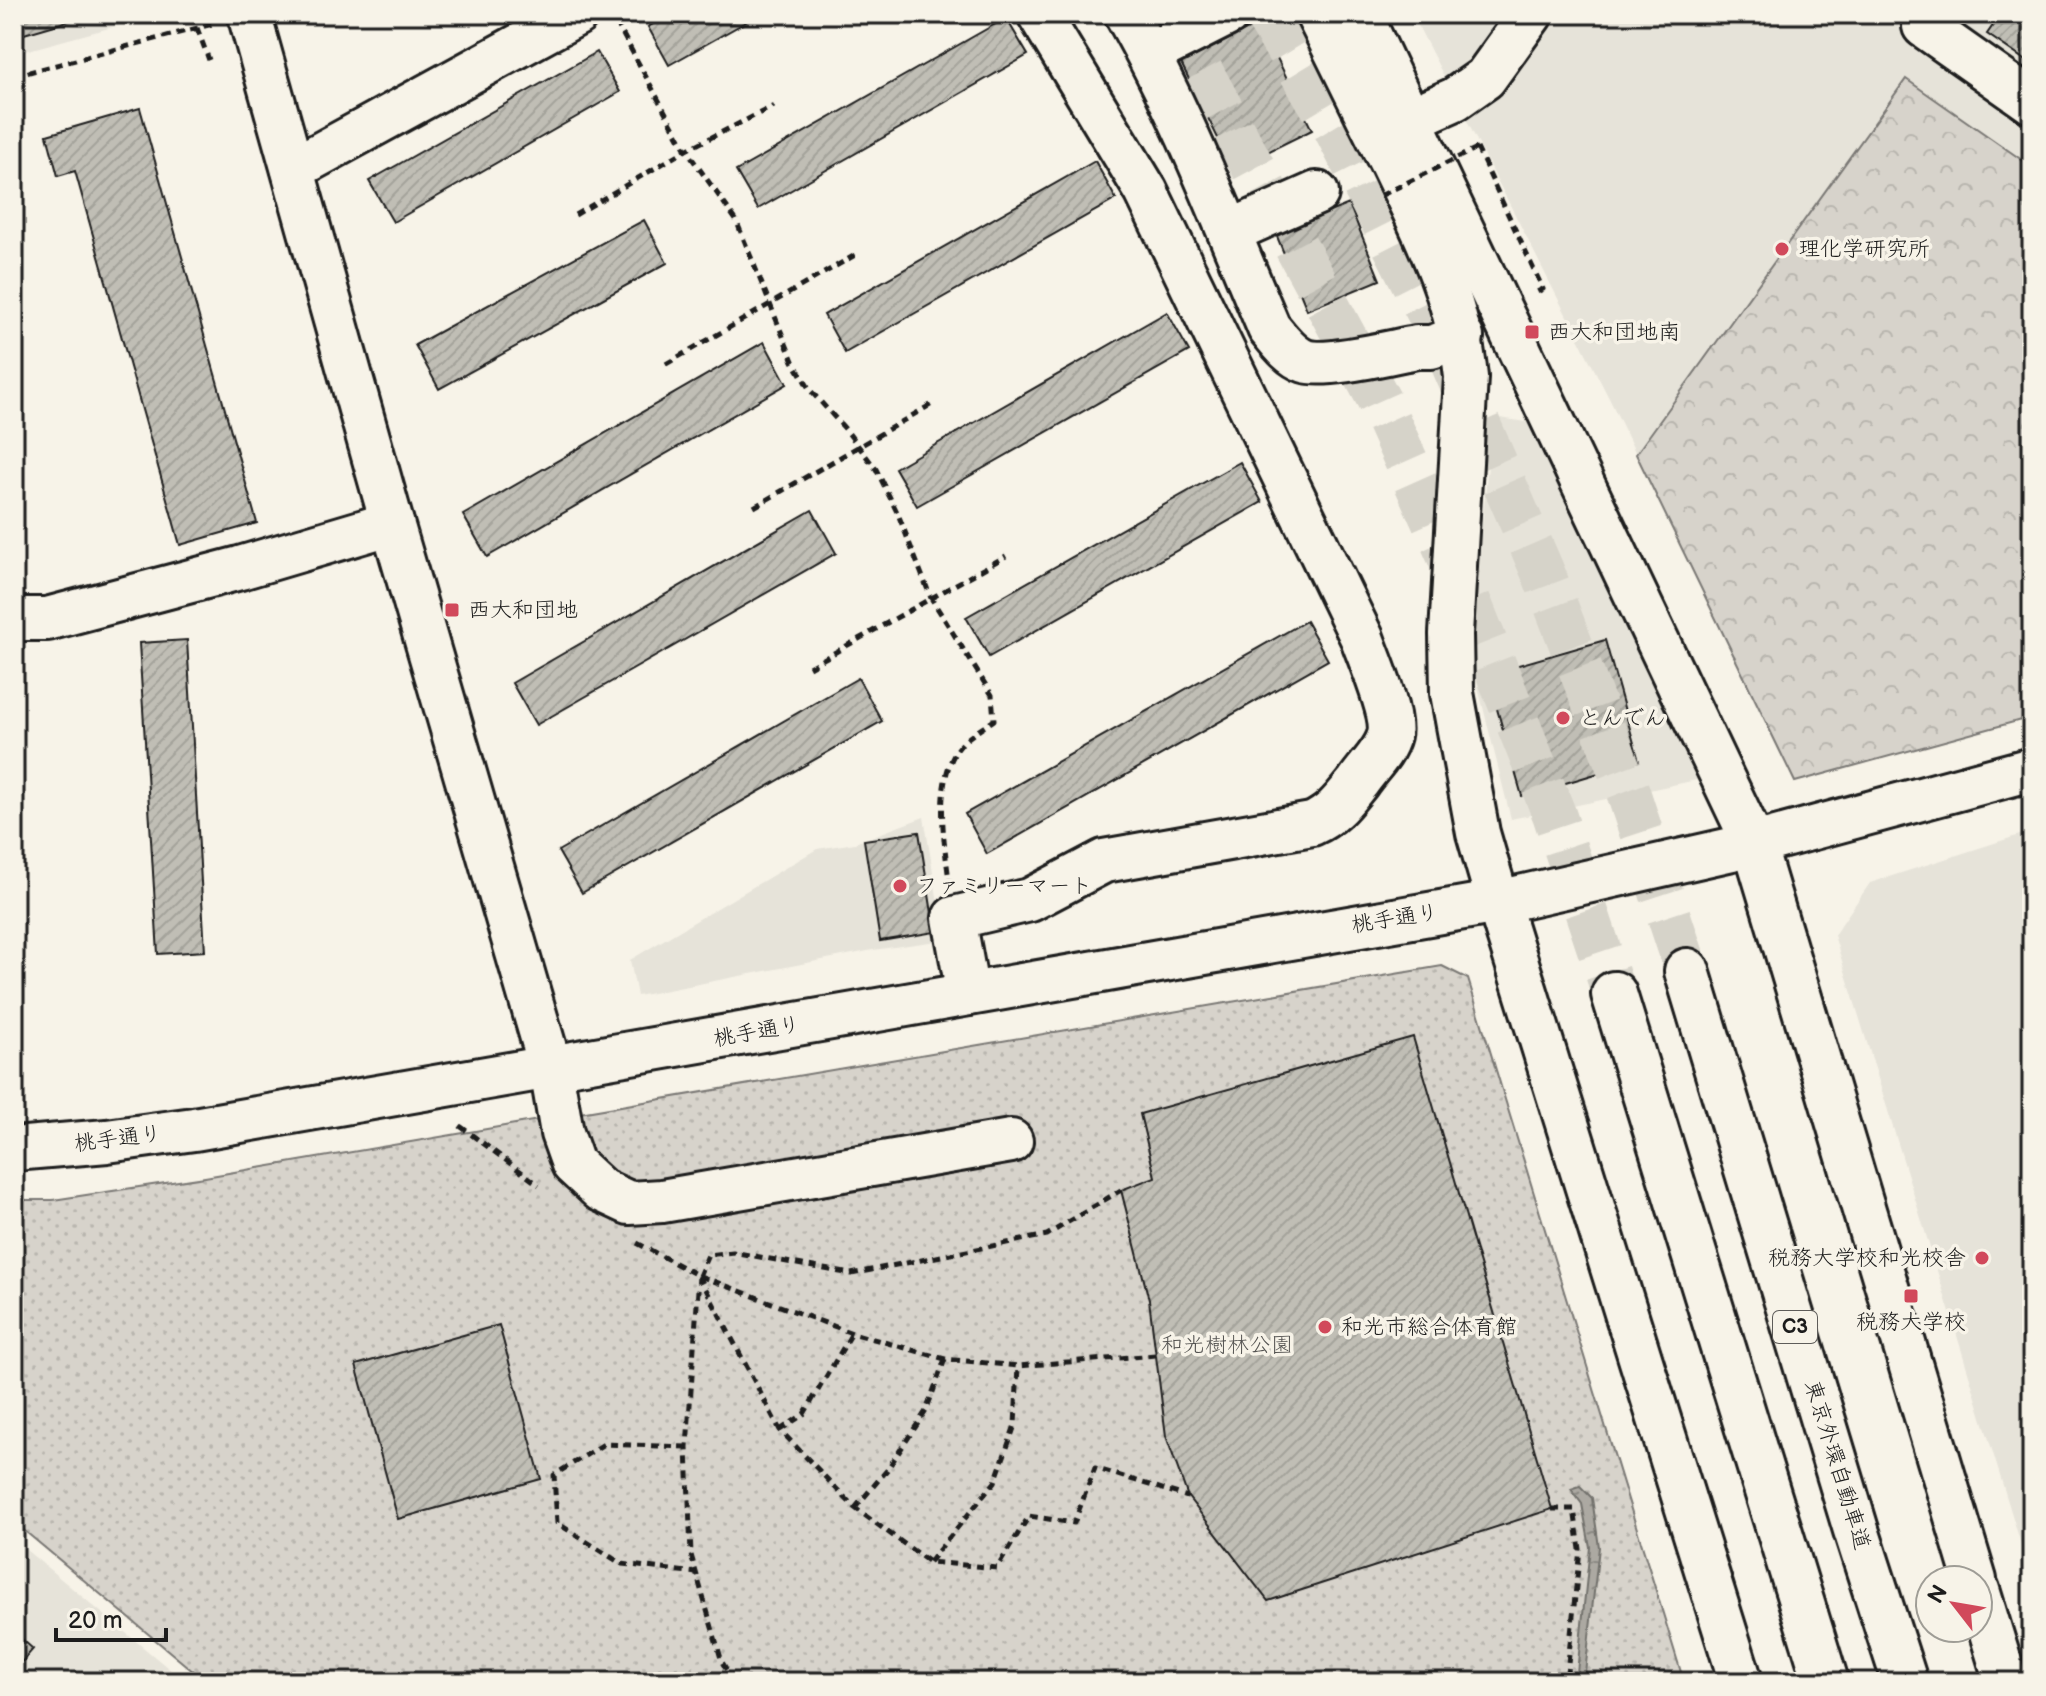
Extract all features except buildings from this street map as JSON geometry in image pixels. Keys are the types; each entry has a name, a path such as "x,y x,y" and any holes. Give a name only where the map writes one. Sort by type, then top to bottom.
{"highway":[{"name":"東京外環自動車道","path":"1687,971 1905,1682"},
{"path":"1614,994 1826,1682"}],"street":[{"path":"249,14 392,523 551,1069 562,1133 573,1164 601,1190 629,1203 662,1201 1011,1141"},
{"path":"293,169 577,14"},
{"path":"968,994 954,918 1030,900 1104,861 1281,830 1327,818 1384,747 1390,726 1362,638 1146,191 1039,14"},
{"path":"1126,14 1187,134 1269,328 1289,352 1306,361 1324,363 1431,347 1462,337"},
{"path":"1149,54 1228,14"},
{"path":"1317,14 1429,241 1462,337 1466,377 1451,634 1452,693 1478,833 1741,1682"},
{"path":"1360,14 1424,113 1754,844 1970,1564"},
{"path":"1424,113 1455,99 1485,78 1531,14"},
{"path":"1932,14 1924,26 2032,102"},
{"path":"1229,232 1317,193"},
{"path":"14,619 47,619 240,568 392,523"},
{"name":"桃手通り","path":"14,1149 194,1129 1498,902 1754,844 2032,769"},
{"path":"1994,1643 2006,1682"}],"path":[{"path":"14,76 249,14"},
{"path":"612,14 686,150 736,220 793,361 810,390 876,469 931,598 992,695 994,720 962,743 952,757 944,789 942,820 954,918"},
{"path":"197,28 209,60"},
{"path":"575,215 686,150 774,106"},
{"path":"1424,113 1463,161"},
{"path":"1382,195 1477,148 1543,289"},
{"path":"14,191 19,208"},
{"path":"666,364 857,254"},
{"path":"754,507 934,403"},
{"path":"809,667 1006,556"},
{"path":"460,1126 541,1188"},
{"path":"734,1682 722,1662 691,1555 687,1447 699,1276 708,1255 733,1252 851,1274 1047,1235 1121,1190"},
{"path":"632,1241 699,1276 852,1333 945,1359 1018,1366 1156,1355"},
{"path":"699,1276 780,1430 855,1508 929,1562 997,1568 1029,1516 1074,1523 1095,1468 1188,1497"},
{"path":"780,1430 804,1414 852,1333"},
{"path":"855,1508 887,1470 926,1411 945,1359"},
{"path":"929,1562 995,1482 1015,1425 1018,1366"},
{"path":"687,1447 604,1444 554,1475 557,1523 622,1564 696,1573"},
{"path":"1552,1509 1574,1509 1580,1549 1566,1682"}],"shaded area":[{"path":"14,14 160,14 14,54"},
{"name":"理化学研究所","path":"1412,14 2032,14 2032,717 1795,782 1610,400"},
{"path":"1493,417 1540,424 1706,778 1511,819 1469,651"},
{"path":"924,817 944,940 873,950 637,996 630,960 817,849 855,843"},
{"name":"税務大学校和光校舎","path":"2032,831 2032,1580 1834,935 1870,883"},
{"path":"14,1540 185,1682 14,1682"}],"green space":[{"path":"1906,79 2032,167 2032,717 1795,782 1636,454"},
{"name":"和光樹林公園","path":"1442,966 1468,979 1684,1682 206,1682 14,1522 14,1200 53,1200 205,1177"}],"water":[{"path":"1580,1486 1592,1498 1599,1547 1584,1682 1576,1682 1590,1547 1582,1504 1571,1489"}],"tunnel":[{"path":"1170,14 1379,400 1471,606 1554,814 1614,994"},
{"path":"1266,14 1335,128 1444,344 1544,575 1628,792 1687,971"}],"place":[{"name":"理化学研究所","path":"1782,249"},
{"name":"西大和団地南","path":"1532,332"},
{"name":"西大和団地","path":"452,610"},
{"name":"とんでん","path":"1563,718"},
{"name":"ファミリーマート","path":"900,886"},
{"name":"税務大学校和光校舎","path":"1982,1258"},
{"name":"税務大学校","path":"1911,1296"},
{"name":"和光市総合体育館","path":"1325,1327"}]}
